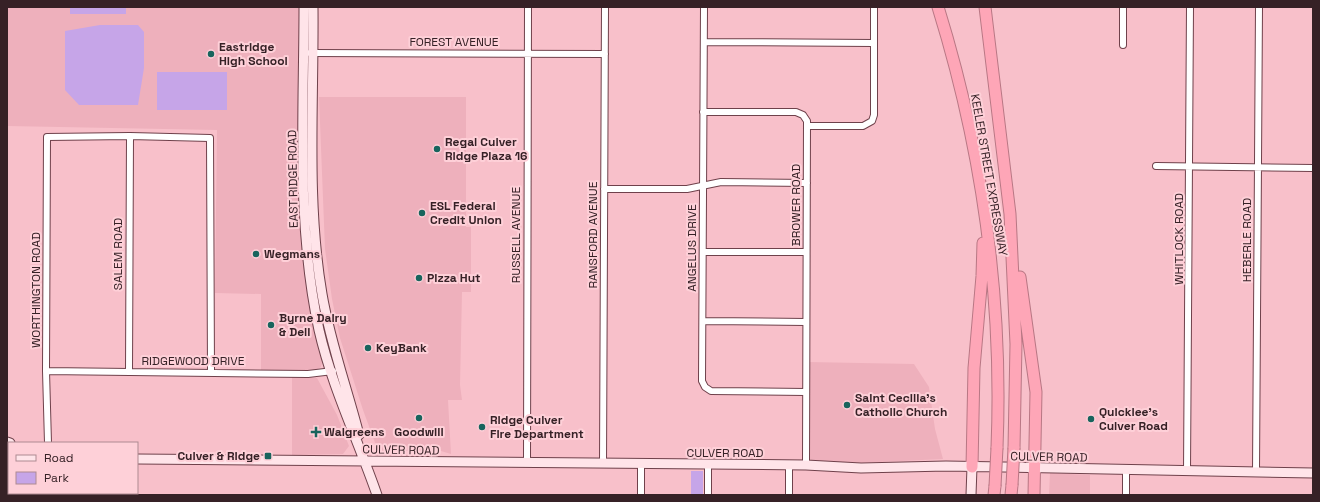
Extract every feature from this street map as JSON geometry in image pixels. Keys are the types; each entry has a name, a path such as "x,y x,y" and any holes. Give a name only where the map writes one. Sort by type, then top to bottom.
{"highway":[{"name":"KEELER STREET EXPRESSWAY","path":"938,7 960,86 976,160 988,233 994,299 998,376 995,491"},
{"name":"KEELER STREET EXPRESSWAY","path":"985,7 1007,185 1016,335 1012,490"},
{"path":"972,467 974,368 983,253 976,160"},
{"path":"1007,185 1035,385 1034,495"}],"main road":[{"name":"EAST RIDGE ROAD","path":"304,7 309,52 315,237 325,312 365,462"},
{"name":"EAST RIDGE ROAD","path":"313,7 309,52 304,199 307,246 315,310 330,372 377,495"},
{"name":"CULVER ROAD","path":"138,460 806,465 861,468 972,467 1126,471 1313,473"},
{"path":"970,495 972,467"}],"street":[{"name":"RUSSELL AVENUE","path":"527,463 528,7"},
{"name":"RANSFORD AVENUE","path":"603,464 605,7"},
{"name":"ANGELUS DRIVE","path":"704,7 702,381 708,389 719,392 806,392"},
{"path":"704,112 796,112 806,118 807,126 863,126 872,121 874,115 874,7"},
{"path":"1123,7 1123,45"},
{"name":"WHITLOCK ROAD","path":"1188,472 1190,7"},
{"name":"HEBERLE ROAD","path":"1256,472 1259,7"},
{"path":"704,42 874,43"},
{"name":"FOREST AVENUE","path":"309,52 605,54"},
{"name":"BROWER ROAD","path":"806,465 807,126"},
{"path":"130,136 210,138 211,372"},
{"name":"WORTHINGTON ROAD","path":"48,442 46,371 47,137 130,136"},
{"name":"SALEM ROAD","path":"129,372 130,136"},
{"path":"1156,166 1313,168"},
{"path":"604,189 687,189 720,182 807,183"},
{"path":"703,252 806,252"},
{"path":"703,321 806,322"},
{"name":"RIDGEWOOD DRIVE","path":"46,371 308,374 330,372 340,369"},
{"path":"641,464 641,495"},
{"path":"708,465 708,495"},
{"path":"789,465 789,495"},
{"path":"1126,471 1126,495"}],"shaded area":[{"path":"7,7 300,7 301,196 323,359 321,367 316,370 261,371 261,294 215,293 217,130 7,126"},
{"path":"319,97 466,97 466,227 471,227 471,292 462,292 460,385 462,400 448,400 451,454 441,451 382,451 377,448 340,338 332,299 325,249"},
{"path":"808,362 914,364 929,387 935,429 943,459 859,463 812,461 808,457"},
{"path":"292,377 317,378 337,415 349,446 343,454 292,455"},
{"path":"1050,473 1090,475 1090,495 1049,495"}],"green space":[{"path":"70,7 126,7 126,14 70,14"},
{"path":"100,25 138,25 144,32 144,68 138,105 79,105 65,90 65,31"},
{"path":"157,72 227,72 227,110 157,110"},
{"path":"691,471 703,471 703,495 691,495"}],"place":[{"name":"Eastridge High School","path":"211,54"},
{"name":"Regal Culver Ridge Plaza 16","path":"437,149"},
{"name":"ESL Federal Credit Union","path":"422,213"},
{"name":"Wegmans","path":"256,254"},
{"name":"Pizza Hut","path":"419,278"},
{"name":"Byrne Dairy & Deli","path":"271,325"},
{"name":"KeyBank","path":"368,348"},
{"name":"Saint Cecilia's Catholic Church","path":"847,405"},
{"name":"Goodwill","path":"419,418"},
{"name":"Quicklee's Culver Road","path":"1091,419"},
{"name":"Ridge Culver Fire Department","path":"482,427"},
{"name":"Walgreens","path":"316,432"},
{"name":"Culver & Ridge","path":"268,456"}]}
